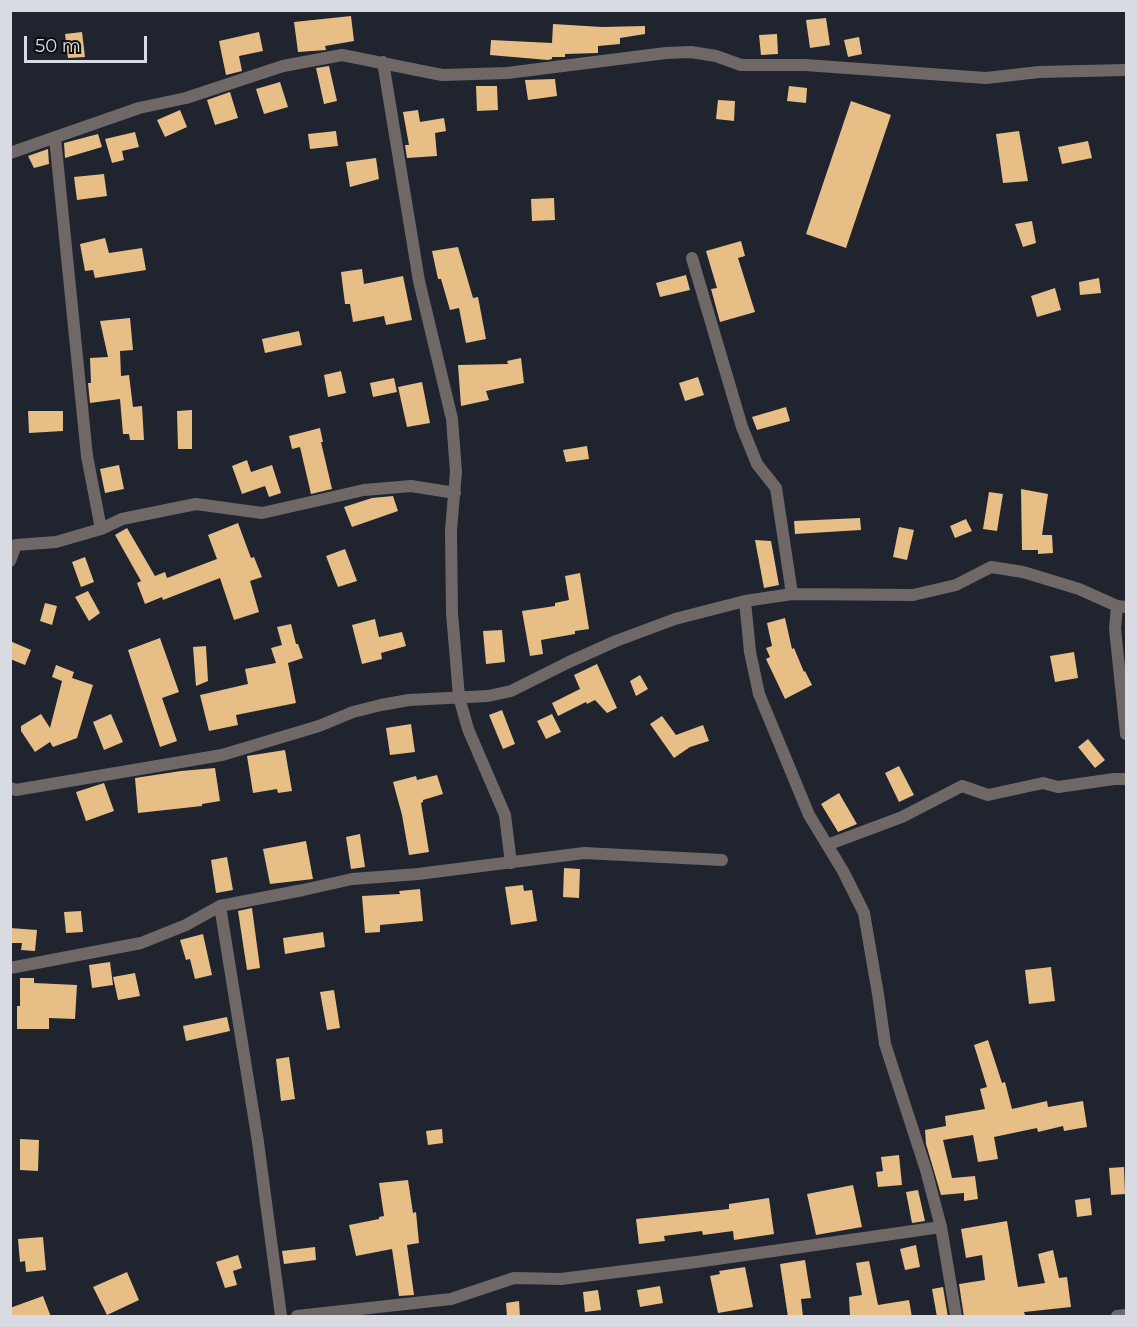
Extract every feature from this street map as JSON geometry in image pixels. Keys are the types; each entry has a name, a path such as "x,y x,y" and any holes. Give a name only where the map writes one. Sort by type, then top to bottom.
{"street":[{"path":"10,153 139,108 186,98 283,66 342,55 442,75 507,73 666,53 691,52 716,56 741,65 805,65 986,78 1039,72 1126,70"},
{"path":"383,62 419,281 452,419 456,472 451,530 452,613 459,697 468,729 505,815 511,863"},
{"path":"55,138 87,456 101,529"},
{"path":"692,258 742,427 757,464 776,488 792,594"},
{"path":"10,561 16,545 56,542 101,529 122,519 196,504 262,513 364,490 411,486 455,493"},
{"path":"10,788 16,790 222,755 381,705 409,700 488,696 511,691 616,640 675,619 745,601 792,594 913,595 956,585 991,567 1023,572 1122,606 1115,629 1126,734"},
{"path":"745,601 750,652 759,694 809,815 843,871 864,913 885,1044 927,1170 941,1227 957,1317"},
{"path":"827,845 902,817 962,786 988,795 1043,783 1058,787 1114,778 1126,780"},
{"path":"10,968 141,943 186,925 220,906 352,879 418,874 584,853 722,860"},
{"path":"220,906 258,1142 281,1317"},
{"path":"297,1317 451,1299 514,1278 561,1279 941,1227"},
{"path":"1118,1317 1126,1315"}],"building":[{"path":"351,16 354,41 325,46 326,50 298,52 294,22"},
{"path":"826,18 830,45 810,48 806,20"},
{"path":"553,24 602,27 645,26 645,34 620,38 620,44 598,46 598,53 565,54 565,57 552,57 548,60 490,55 491,40 552,43"},
{"path":"82,32 85,57 68,58 65,34"},
{"path":"259,32 263,51 239,56 242,71 226,75 219,41"},
{"path":"777,34 778,54 761,55 759,35"},
{"path":"859,37 862,54 848,57 844,40"},
{"path":"329,66 337,101 324,104 316,68"},
{"path":"555,79 557,96 528,100 525,80"},
{"path":"280,82 288,107 264,114 256,89"},
{"path":"476,86 497,86 498,110 477,111"},
{"path":"789,86 807,88 806,103 787,101"},
{"path":"230,92 238,118 215,125 207,100"},
{"path":"718,100 735,101 734,121 716,119"},
{"path":"851,101 891,115 846,248 806,234"},
{"path":"180,110 187,127 165,137 157,120"},
{"path":"418,110 420,122 444,118 446,131 435,133 437,156 407,158 405,145 409,145 403,112"},
{"path":"336,131 338,146 310,149 308,134"},
{"path":"1019,131 1028,181 1003,183 996,134"},
{"path":"135,132 139,147 122,151 124,160 112,163 105,139"},
{"path":"98,134 102,147 65,158 64,143"},
{"path":"1088,141 1092,158 1062,164 1058,147"},
{"path":"48,149 49,164 34,168 28,156"},
{"path":"376,158 379,179 350,187 346,162"},
{"path":"104,174 107,196 77,200 74,177"},
{"path":"554,198 555,220 532,221 531,199"},
{"path":"1032,221 1036,243 1023,247 1015,224"},
{"path":"105,238 109,253 142,248 146,270 95,278 93,270 85,271 80,244"},
{"path":"741,241 745,256 738,258 755,312 720,322 711,289 717,288 706,251"},
{"path":"458,247 473,298 478,297 486,339 466,343 459,308 450,310 441,279 438,279 432,251"},
{"path":"362,269 364,284 403,276 412,320 386,325 384,316 353,322 350,304 345,304 341,272"},
{"path":"686,275 690,290 660,297 656,283"},
{"path":"1099,278 1101,293 1080,295 1079,282"},
{"path":"1055,288 1061,310 1037,317 1031,296"},
{"path":"130,318 133,350 120,351 121,376 129,375 133,407 142,406 144,440 130,440 129,434 123,434 120,399 90,403 88,383 91,383 90,358 108,357 100,321"},
{"path":"299,331 302,345 265,353 262,339"},
{"path":"521,358 524,383 486,391 489,400 461,406 458,365 508,364 507,361"},
{"path":"341,371 346,393 328,397 324,375"},
{"path":"698,377 704,395 685,401 679,383"},
{"path":"394,378 397,392 373,397 370,383"},
{"path":"422,382 430,423 407,427 398,387"},
{"path":"786,407 790,421 757,430 752,417"},
{"path":"192,410 192,449 178,449 177,411"},
{"path":"28,411 63,411 63,431 29,433"},
{"path":"320,428 332,489 311,494 300,447 292,449 289,436"},
{"path":"587,446 589,459 566,462 563,450"},
{"path":"247,460 251,472 272,465 281,493 269,497 265,486 242,494 232,466"},
{"path":"119,465 124,489 105,493 100,469"},
{"path":"1021,489 1048,494 1042,535 1052,535 1053,553 1038,554 1038,550 1022,550"},
{"path":"989,492 1003,494 997,531 983,529"},
{"path":"393,496 398,511 352,527 344,507 372,498"},
{"path":"860,518 861,530 795,534 794,521"},
{"path":"966,519 972,531 955,538 950,526"},
{"path":"238,523 251,558 254,557 262,577 250,581 259,612 234,620 220,578 163,600 162,597 145,604 137,583 141,581 115,535 127,528 155,576 165,572 167,578 217,559 208,535"},
{"path":"899,527 914,530 907,560 893,557"},
{"path":"755,540 771,541 779,585 764,588"},
{"path":"345,549 357,581 338,587 326,556"},
{"path":"85,557 94,582 81,587 72,562"},
{"path":"580,573 589,629 541,640 543,654 530,656 522,611 555,606 555,603 569,600 565,576"},
{"path":"88,591 100,613 89,621 75,597"},
{"path":"45,603 57,606 52,625 40,621"},
{"path":"785,618 792,649 794,648 812,685 785,699 766,659 770,657 766,648 772,646 767,623"},
{"path":"375,619 379,637 402,632 406,646 381,653 382,659 362,664 352,625"},
{"path":"291,624 296,644 303,658 288,663 296,703 236,715 238,725 209,731 200,695 248,684 245,669 276,663 271,648 282,645 277,627"},
{"path":"502,630 505,662 486,664 483,631"},
{"path":"160,638 179,692 162,698 177,741 160,747 128,650"},
{"path":"10,641 31,650 25,665 10,659"},
{"path":"206,646 208,681 196,686 193,647"},
{"path":"1074,652 1078,678 1055,682 1050,656"},
{"path":"597,664 617,708 607,713 595,700 558,716 552,703 580,689 574,675"},
{"path":"56,665 74,672 72,678 93,685 77,738 53,747 50,742 35,752 21,731 21,726 41,714 50,728 62,681 52,677"},
{"path":"640,675 648,689 636,696 630,681"},
{"path":"502,710 515,744 503,749 489,715"},
{"path":"111,714 123,742 104,750 93,722"},
{"path":"552,714 561,732 546,739 537,721"},
{"path":"662,716 676,735 703,725 709,741 690,747 674,758 650,724"},
{"path":"411,724 415,752 390,755 386,728"},
{"path":"1088,739 1105,760 1095,768 1078,747"},
{"path":"285,750 292,791 278,793 277,789 253,793 247,756"},
{"path":"899,766 914,795 899,802 885,773"},
{"path":"215,768 220,801 202,804 202,806 138,813 135,778"},
{"path":"437,775 443,794 423,800 421,803 429,852 409,855 393,782 416,776 417,780"},
{"path":"104,783 114,811 86,821 76,792"},
{"path":"839,793 857,824 838,832 821,804"},
{"path":"360,834 365,867 351,869 346,837"},
{"path":"306,841 313,879 270,884 263,849"},
{"path":"227,857 233,890 216,893 211,860"},
{"path":"564,868 580,869 579,898 563,897"},
{"path":"523,885 524,891 532,890 537,921 511,925 505,887"},
{"path":"420,889 423,921 380,925 380,932 365,933 362,896 400,894 399,891"},
{"path":"252,908 260,968 247,970 238,911"},
{"path":"81,911 83,932 66,933 64,912"},
{"path":"10,928 37,930 35,951 21,950 22,943 10,943"},
{"path":"323,932 325,947 285,954 283,938"},
{"path":"203,934 212,975 195,979 190,959 186,960 180,940"},
{"path":"110,962 113,985 92,988 89,965"},
{"path":"1051,967 1055,1001 1029,1004 1025,970"},
{"path":"135,973 140,996 118,1000 113,977"},
{"path":"20,978 34,978 34,983 77,985 75,1019 49,1018 49,1029 17,1029"},
{"path":"334,990 340,1028 327,1030 320,992"},
{"path":"227,1017 230,1031 186,1041 183,1026"},
{"path":"988,1040 1002,1083 1005,1082 1012,1109 1047,1101 1048,1107 1083,1101 1087,1127 1064,1131 1063,1126 1038,1132 1037,1128 994,1137 998,1159 978,1162 973,1135 943,1140 952,1178 975,1176 978,1199 964,1201 964,1193 941,1195 926,1144 925,1130 946,1126 945,1116 985,1109 980,1089 987,1087 974,1045"},
{"path":"289,1057 295,1099 281,1101 276,1059"},
{"path":"442,1129 443,1143 428,1145 426,1131"},
{"path":"20,1139 39,1140 38,1171 20,1170"},
{"path":"899,1155 902,1185 878,1187 876,1172 883,1171 881,1157"},
{"path":"1124,1167 1125,1194 1111,1195 1109,1168"},
{"path":"408,1180 413,1213 416,1212 419,1243 407,1245 414,1295 399,1296 392,1249 356,1256 349,1225 384,1216 379,1183"},
{"path":"853,1185 862,1227 816,1235 807,1194"},
{"path":"918,1190 925,1221 912,1223 906,1192"},
{"path":"769,1198 774,1234 734,1240 733,1231 703,1235 702,1231 664,1236 665,1241 639,1244 636,1219 729,1209 729,1204"},
{"path":"1090,1198 1092,1215 1077,1217 1075,1200"},
{"path":"1007,1221 1018,1287 1045,1283 1038,1254 1053,1250 1059,1278 1067,1277 1071,1307 1024,1312 1025,1315 1016,1317 964,1317 959,1284 985,1280 982,1255 966,1258 961,1229"},
{"path":"43,1237 46,1270 26,1272 25,1261 20,1262 18,1239"},
{"path":"916,1245 920,1267 905,1270 900,1249"},
{"path":"315,1247 316,1260 284,1264 282,1251"},
{"path":"238,1255 242,1268 233,1271 237,1285 225,1288 216,1262"},
{"path":"805,1260 811,1298 801,1299 803,1317 788,1317 780,1264"},
{"path":"869,1261 878,1305 909,1300 912,1317 850,1317 849,1297 862,1295 856,1263"},
{"path":"745,1267 753,1307 718,1313 710,1276 720,1274 719,1271"},
{"path":"127,1272 139,1300 107,1315 93,1287"},
{"path":"660,1286 663,1303 640,1307 637,1290"},
{"path":"943,1287 948,1317 937,1317 932,1289"},
{"path":"598,1290 601,1310 585,1312 583,1292"},
{"path":"43,1296 51,1317 10,1317 10,1308"},
{"path":"519,1301 520,1317 507,1317 506,1303"}]}
